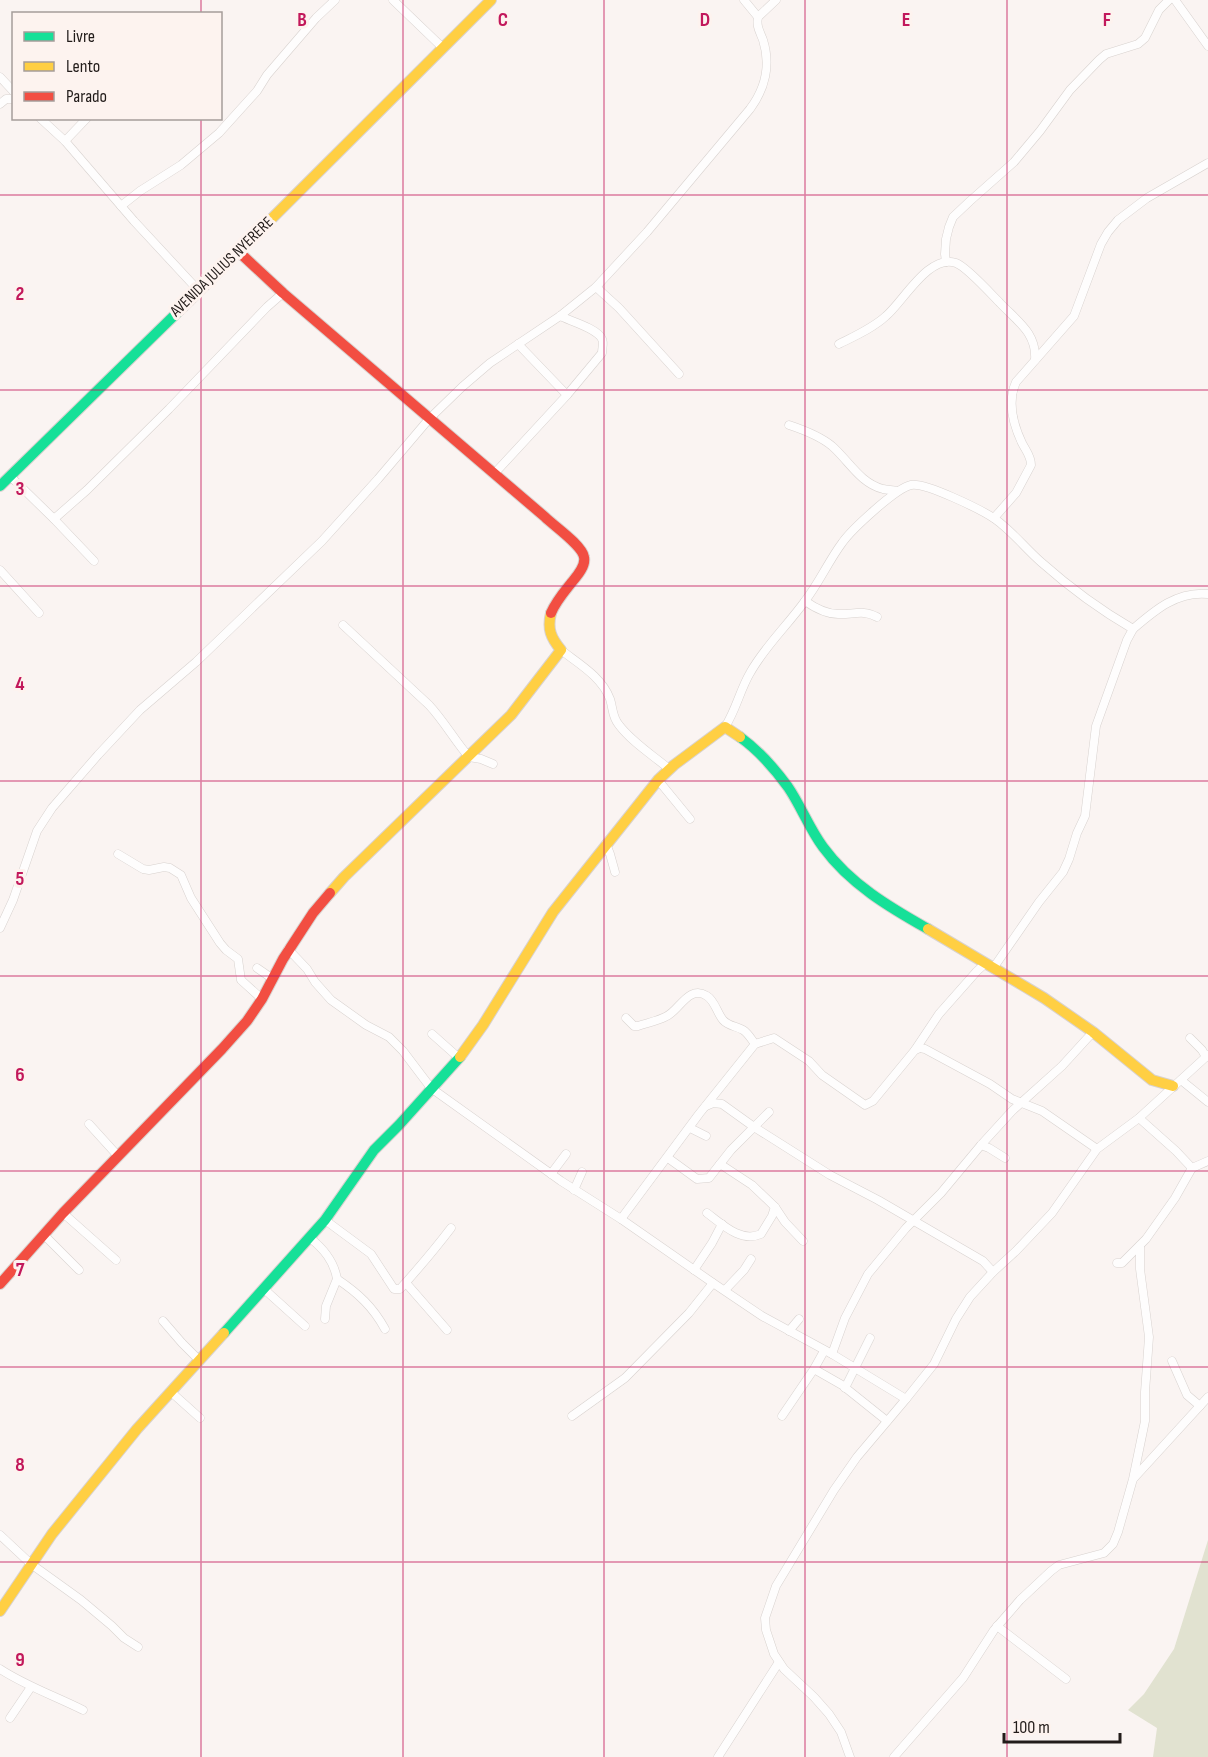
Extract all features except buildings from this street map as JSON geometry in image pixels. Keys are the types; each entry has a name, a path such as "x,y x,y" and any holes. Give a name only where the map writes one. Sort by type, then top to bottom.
{"street":[{"path":"121,206 181,165 219,134 316,18 335,0"},
{"path":"393,0 443,48"},
{"name":"AVENIDA JULIUS NYERERE","path":"0,486 239,252 491,0"},
{"path":"744,0 759,17"},
{"path":"0,928 13,900 37,831 52,808 140,710 196,662 322,542 429,419 490,363 560,316 596,286 647,232 755,102 762,86 767,64 766,51 757,22 776,0"},
{"path":"946,262 946,239 953,217 1021,155 1070,90 1099,60 1106,54 1138,44 1145,38 1160,10 1169,0"},
{"path":"1175,0 1208,46"},
{"path":"0,77 12,90"},
{"path":"42,120 65,141 198,290"},
{"path":"65,141 85,120"},
{"path":"994,518 1016,493 1031,465 1028,453 1019,437 1011,405 1012,390 1016,382 1074,316 1107,232 1118,220 1147,198 1208,163"},
{"path":"239,252 283,293 545,517 580,550 584,555 583,567 550,614 550,633 561,650 594,676 603,687 610,699 616,723 629,737 668,768"},
{"path":"839,344 874,326 887,316 901,302 915,282 937,265 956,262 993,295 1022,326 1033,340 1035,360"},
{"path":"596,286 679,374"},
{"path":"54,519 87,490 283,293"},
{"path":"494,474 567,395 602,353 602,340 595,331 560,316"},
{"path":"518,344 567,395"},
{"path":"789,425 805,430 829,444 859,475 882,489 897,491"},
{"path":"10,476 94,561"},
{"path":"0,1611 31,1564 137,1429 310,1238 374,1150 459,1058 483,1025 553,912 658,780 668,768 725,727 753,669 772,641 805,602 842,542 885,501 897,491 911,485 921,485 940,491 994,518 1072,588 1133,629"},
{"path":"882,489 886,497 885,501"},
{"path":"0,570 39,613"},
{"path":"621,1220 755,1044 774,1038 809,1061 822,1075 865,1105 873,1101 915,1050 939,1014 977,971 990,965 1063,872 1085,816 1096,726 1133,629 1155,611 1182,596 1194,593 1208,594"},
{"path":"805,602 832,614 863,612 877,617"},
{"path":"343,625 376,653 440,716 451,735 469,757 493,764"},
{"path":"0,1284 63,1213 247,1021 262,999 288,950 313,913 344,878 511,715 561,650"},
{"path":"725,727 756,750 788,787 823,847 855,883 889,907 1044,998 1093,1032 1152,1080 1158,1100"},
{"path":"658,780 690,819"},
{"path":"606,844 615,872"},
{"path":"118,854 143,868 149,870 170,868 181,875 192,898 220,943 238,959 241,980 262,999"},
{"path":"288,950 307,969 331,1000 366,1025 389,1037 403,1051 431,1088 574,1190 762,1316 856,1368 906,1399"},
{"path":"257,968 273,979"},
{"path":"626,1018 634,1026 638,1026 664,1018 671,1014 686,997 698,993 706,995 727,1024 744,1030 755,1044"},
{"path":"782,1416 828,1352 865,1280 906,1228 941,1193 981,1145 1022,1102 1062,1066 1093,1032"},
{"path":"432,1034 459,1058"},
{"path":"850,1757 841,1732 829,1714 784,1669 769,1642 765,1618 776,1586 834,1490 857,1457 934,1364 956,1319 970,1297 1052,1213 1097,1149 1139,1118 1207,1056 1190,1038"},
{"path":"915,1050 920,1048 930,1052 990,1084 1012,1099 1048,1115 1097,1149"},
{"path":"1152,1080 1177,1083 1208,1102"},
{"path":"719,1090 722,1104"},
{"path":"706,1106 713,1103 722,1104 830,1175 983,1261 993,1272"},
{"path":"668,1158 697,1179 709,1178 731,1150 770,1112"},
{"path":"1139,1118 1176,1150 1192,1168"},
{"path":"89,1124 118,1156"},
{"path":"690,1128 706,1136"},
{"path":"981,1145 1005,1158"},
{"path":"551,1174 566,1154"},
{"path":"1117,1263 1122,1263 1140,1246 1175,1198 1192,1168 1208,1161"},
{"path":"720,1164 752,1185 775,1207 785,1222 803,1241"},
{"path":"574,1190 582,1172"},
{"path":"707,1213 746,1237 756,1237 761,1234 775,1207"},
{"path":"63,1213 116,1260"},
{"path":"903,1215 906,1228"},
{"path":"325,1220 371,1254 394,1288 400,1289 451,1228"},
{"path":"694,1270 722,1224"},
{"path":"44,1235 79,1270"},
{"path":"310,1238 320,1246 332,1262 337,1279 326,1306 325,1319"},
{"path":"894,1757 963,1678 998,1626 1020,1600 1059,1565 1108,1550 1118,1532 1133,1479 1145,1421 1149,1337 1140,1269 1140,1246"},
{"path":"725,1290 751,1260"},
{"path":"337,1279 360,1295 376,1313 385,1329"},
{"path":"406,1283 447,1330"},
{"path":"572,1416 625,1378 689,1313 713,1283"},
{"path":"264,1289 305,1326"},
{"path":"789,1331 799,1319"},
{"path":"163,1321 199,1360"},
{"path":"845,1388 870,1338"},
{"path":"1172,1361 1187,1395 1200,1406"},
{"path":"814,1369 845,1388 887,1421"},
{"path":"171,1392 200,1418"},
{"path":"1133,1479 1208,1397"},
{"path":"0,1535 31,1564 81,1600 124,1638 138,1647"},
{"path":"998,1626 1066,1679"},
{"path":"718,1757 780,1662"},
{"path":"0,1669 31,1687 83,1710"},
{"path":"10,1718 31,1687"}],"green space":[{"path":"1208,1540 1208,1757 1153,1757 1157,1728 1128,1710 1144,1694 1174,1649"}],"traffic: fast":[{"path":"0,486 189,301"},
{"path":"740,737 760,754 783,780 818,840 845,872 885,903 928,929"},
{"path":"224,1333 325,1220 374,1150 460,1057"}],"traffic: slow":[{"path":"189,301 491,0"},
{"path":"330,893 511,715 561,650 551,633 549,624 551,613"},
{"path":"460,1057 483,1025 553,912 658,780 674,765 725,727 740,737"},
{"path":"928,929 1044,998 1093,1032 1152,1080 1173,1086"},
{"path":"0,1611 52,1534 137,1429 224,1333"}],"traffic: jam":[{"path":"239,252 283,293 578,547 584,557 582,567 551,613"},
{"path":"0,1284 63,1213 247,1021 262,999 283,959 313,913 330,893"}]}
